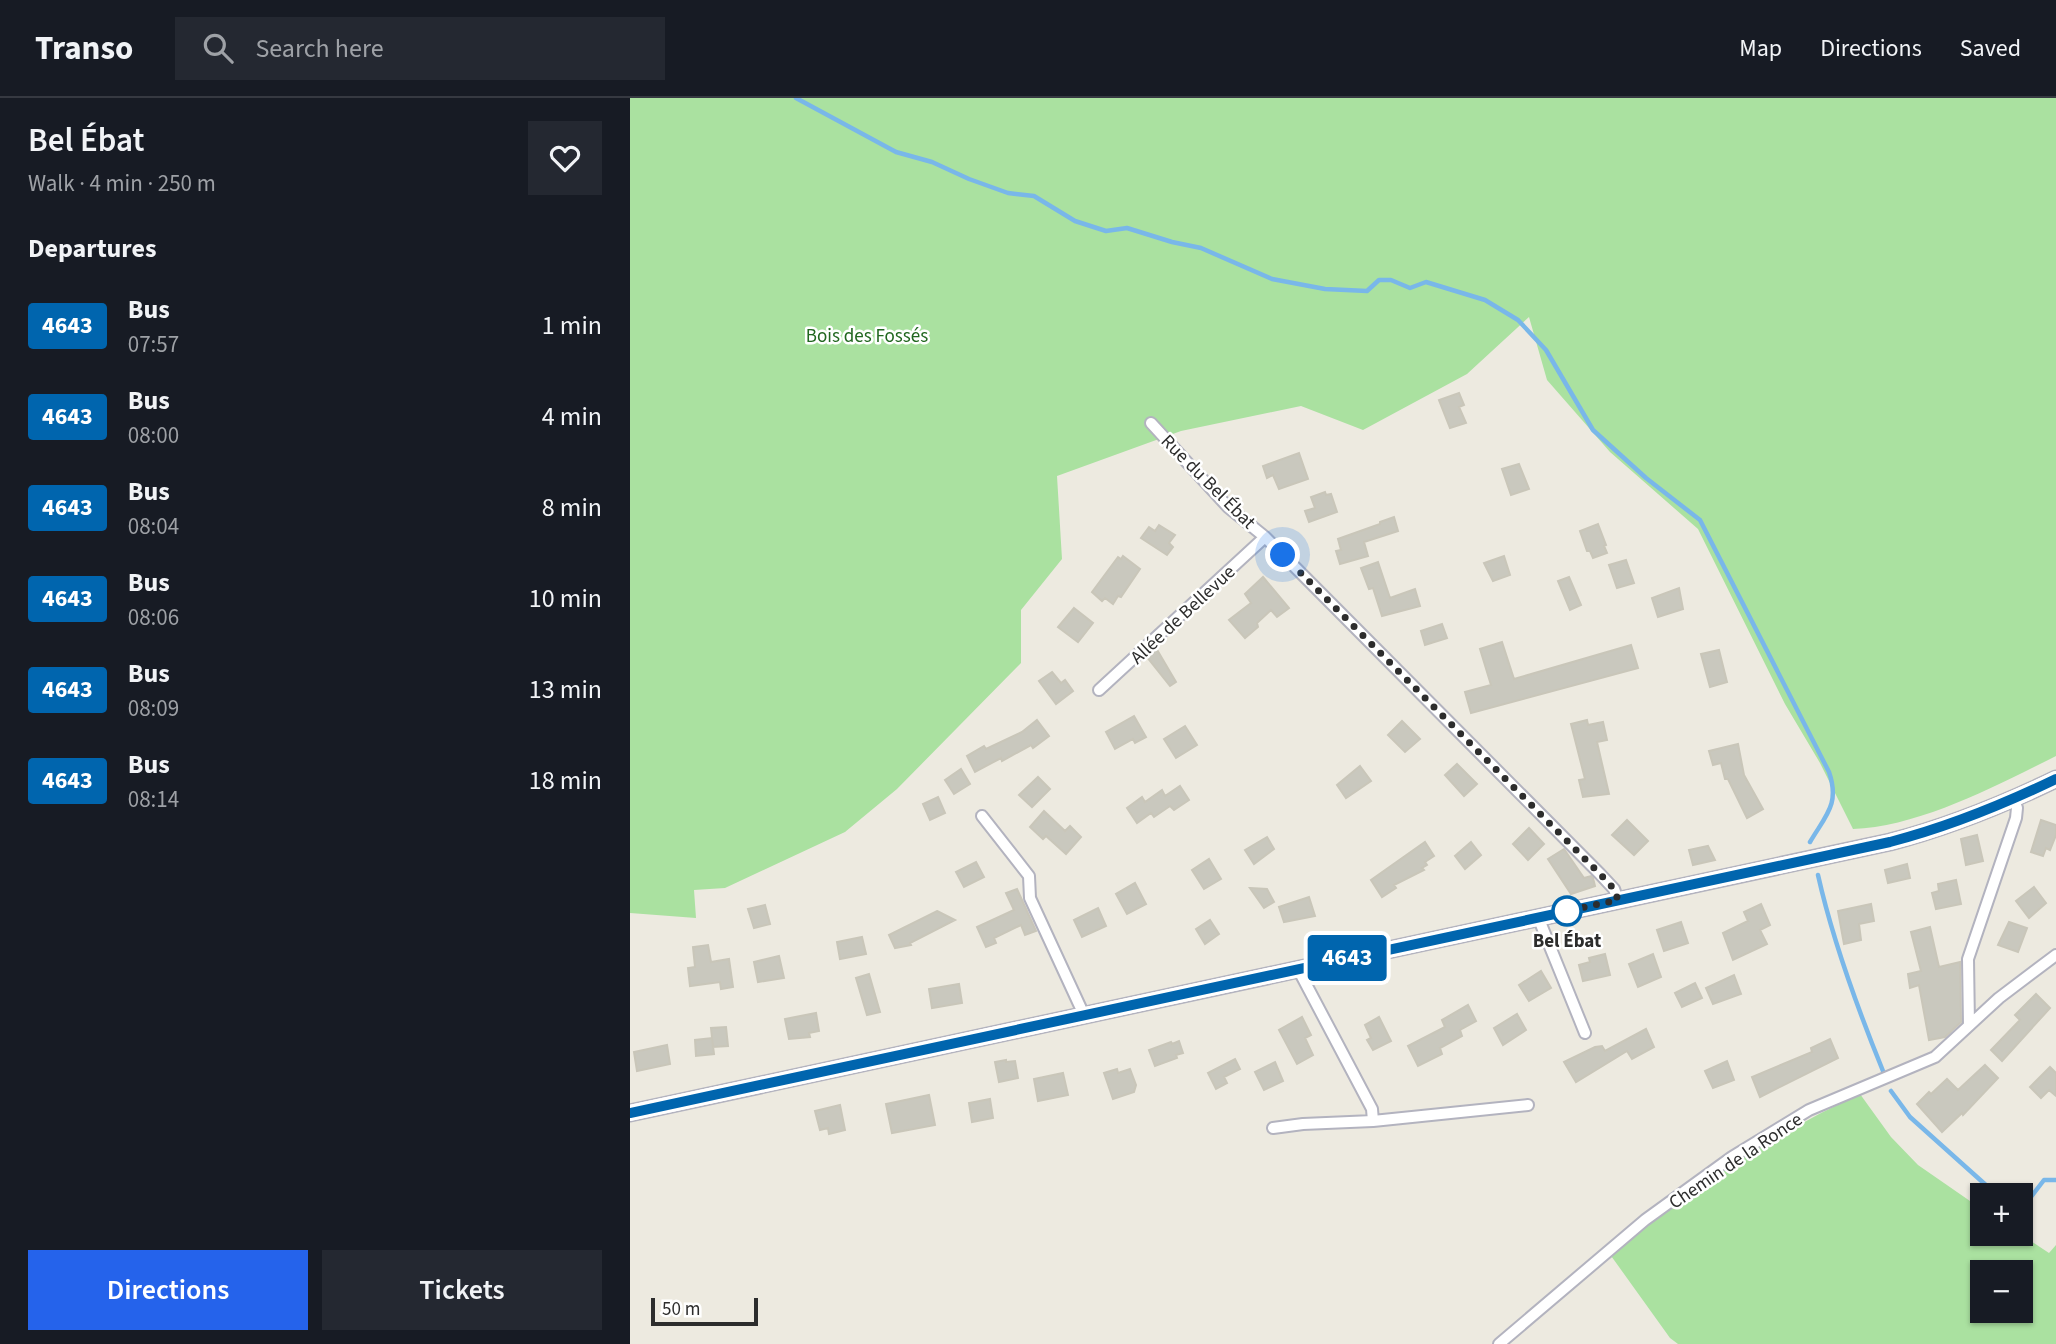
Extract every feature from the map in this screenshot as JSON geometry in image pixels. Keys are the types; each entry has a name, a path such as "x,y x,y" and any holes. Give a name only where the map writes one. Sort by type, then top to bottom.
{"main road":[{"path":"630,1113 1890,842 1937,830 2056,779"}],"street":[{"name":"Rue du Bel Ébat","path":"1151,423 1228,507 1265,537 1600,874 1614,889 1618,900"},
{"name":"Allée de Bellevue","path":"1099,690 1265,537"},
{"path":"1969,1025 1968,959 2016,818 2014,799"},
{"path":"982,816 1029,876 1030,898 1084,1015"},
{"path":"1538,917 1585,1032"},
{"name":"Chemin de la Ronce","path":"1499,1344 1645,1220 1732,1157 1810,1111 1935,1057 1999,998 2056,956"},
{"path":"1298,969 1372,1109 1373,1121"},
{"path":"1273,1128 1528,1105"}],"green space":[{"name":"Bois des Fossés","path":"630,98 2056,98 2056,756 1958,803 1931,813 1904,821 1853,829 1820,763 1785,704 1698,529 1610,452 1547,380 1529,317 1467,374 1363,430 1301,406 1181,431 1057,476 1062,559 1021,610 1021,663 897,789 845,832 725,888 694,890 696,918 630,913"},
{"path":"1860,1094 1891,1137 1918,1165 1970,1201 1970,1246 2033,1246 2033,1243 2049,1253 2056,1245 2056,1344 1678,1344 1670,1338 1609,1253 1750,1152"}],"building":[{"path":"1459,393 1464,405 1459,407 1466,423 1450,428 1439,400"},
{"path":"1299,453 1308,479 1279,489 1273,475 1267,478 1263,466"},
{"path":"1519,464 1529,489 1511,495 1502,469"},
{"path":"1325,492 1326,495 1331,494 1337,512 1309,522 1305,511 1315,508 1311,497"},
{"path":"1394,517 1398,531 1364,542 1368,556 1340,564 1336,551 1341,550 1338,539"},
{"path":"1598,524 1607,553 1593,558 1590,551 1587,551 1580,531"},
{"path":"1159,525 1175,535 1169,543 1173,547 1167,555 1141,538 1149,527 1155,531"},
{"path":"1123,556 1140,569 1113,604 1105,598 1102,601 1092,592 1118,557 1121,559"},
{"path":"1504,556 1510,575 1493,581 1484,563"},
{"path":"1626,560 1634,583 1617,588 1609,565"},
{"path":"1378,562 1390,598 1415,589 1420,606 1382,616 1373,588 1369,589 1361,568"},
{"path":"1263,577 1289,608 1277,617 1271,610 1245,638 1229,620 1251,603 1245,594"},
{"path":"1569,577 1581,605 1570,610 1558,581"},
{"path":"1679,588 1683,609 1658,617 1652,598"},
{"path":"1074,608 1093,623 1078,642 1058,627"},
{"path":"1442,624 1447,638 1425,645 1421,631"},
{"path":"1502,642 1514,679 1631,645 1638,668 1471,713 1465,692 1491,685 1480,649"},
{"path":"1156,648 1176,682 1170,686 1147,657"},
{"path":"1719,650 1727,682 1710,687 1701,654"},
{"path":"1052,672 1061,683 1065,680 1073,691 1056,704 1039,681"},
{"path":"1134,716 1146,737 1135,743 1133,739 1115,749 1106,732"},
{"path":"1037,720 1049,736 1033,748 1031,745 975,772 967,756 984,746 986,749 1022,732"},
{"path":"1587,720 1588,725 1603,722 1607,740 1597,742 1609,794 1583,797 1579,780 1585,779 1571,724"},
{"path":"1402,721 1420,739 1405,752 1388,735"},
{"path":"1185,726 1197,745 1176,758 1164,739"},
{"path":"1738,744 1744,775 1763,809 1747,818 1728,779 1725,779 1721,763 1713,765 1709,751"},
{"path":"1457,764 1477,784 1464,796 1445,775"},
{"path":"1360,766 1371,781 1346,798 1337,785"},
{"path":"961,769 970,784 954,794 945,780"},
{"path":"1038,777 1050,789 1032,807 1019,795"},
{"path":"1180,786 1189,800 1174,810 1170,806 1154,817 1151,813 1137,823 1127,808 1142,797 1145,802 1162,790 1165,796"},
{"path":"938,797 945,813 930,820 923,804"},
{"path":"1044,811 1065,831 1070,826 1081,837 1066,854 1046,836 1043,839 1030,827"},
{"path":"1627,820 1648,841 1634,855 1612,835"},
{"path":"2041,820 2056,825 2056,835 2050,850 2046,848 2043,856 2031,852"},
{"path":"1529,828 1544,844 1528,860 1513,844"},
{"path":"1977,835 1983,861 1966,865 1961,839"},
{"path":"1267,837 1274,849 1254,864 1245,850"},
{"path":"1425,842 1434,856 1425,862 1427,865 1422,868 1424,870 1394,885 1396,888 1382,897 1371,880"},
{"path":"1471,842 1481,855 1465,869 1455,856"},
{"path":"1708,846 1715,860 1693,865 1689,850"},
{"path":"1564,849 1584,878 1593,878 1595,886 1571,894 1548,859"},
{"path":"1209,859 1221,879 1204,889 1192,870"},
{"path":"976,862 984,877 964,887 956,872"},
{"path":"1907,864 1910,878 1888,883 1885,870"},
{"path":"1956,880 1961,904 1936,909 1932,893 1939,891 1938,884"},
{"path":"1135,883 1146,904 1127,914 1116,894"},
{"path":"2034,887 2046,903 2029,918 2016,901"},
{"path":"1250,888 1267,889 1274,902 1264,908"},
{"path":"1017,889 1036,931 1025,935 1021,925 994,938 996,943 986,947 977,927 1014,910 1006,893"},
{"path":"1309,897 1315,916 1284,922 1279,907"},
{"path":"1761,904 1770,925 1760,930 1767,944 1733,960 1723,933 1748,921 1744,912"},
{"path":"1871,904 1874,921 1859,924 1861,940 1844,944 1838,911"},
{"path":"765,905 770,924 754,928 748,909"},
{"path":"1098,908 1106,926 1082,937 1074,920"},
{"path":"937,911 955,920 910,943 911,945 895,948 889,935"},
{"path":"1210,920 1219,934 1205,944 1196,929"},
{"path":"1681,922 1688,943 1664,951 1657,930"},
{"path":"2009,922 2027,928 2018,952 1998,945"},
{"path":"1930,927 1939,967 1960,962 1961,1022 1945,1037 1929,1040 1919,985 1910,988 1908,974 1921,971 1911,932"},
{"path":"862,937 866,954 840,959 837,942"},
{"path":"708,945 711,962 729,959 733,987 721,989 720,982 690,986 688,968 695,967 693,947"},
{"path":"1605,954 1610,975 1583,981 1579,965 1590,962 1589,958"},
{"path":"1653,954 1661,977 1638,987 1629,964"},
{"path":"779,956 784,978 758,982 754,962"},
{"path":"1541,971 1551,988 1529,1001 1519,985"},
{"path":"869,974 880,1012 867,1015 856,978"},
{"path":"1734,975 1741,994 1713,1004 1706,988"},
{"path":"1695,983 1702,998 1682,1007 1675,993"},
{"path":"959,984 962,1003 932,1008 929,989"},
{"path":"2036,994 2050,1008 2002,1061 1991,1050 2020,1020 2015,1015"},
{"path":"1468,1005 1476,1021 1460,1030 1462,1036 1440,1048 1442,1054 1418,1066 1408,1046 1445,1027 1442,1020"},
{"path":"816,1013 819,1031 809,1033 810,1037 789,1039 785,1019"},
{"path":"1517,1014 1526,1030 1503,1045 1494,1028"},
{"path":"1302,1017 1311,1035 1305,1038 1313,1055 1297,1064 1279,1030"},
{"path":"1379,1017 1391,1041 1373,1050 1367,1040 1371,1038 1365,1025"},
{"path":"726,1027 728,1046 713,1047 711,1028"},
{"path":"1646,1029 1654,1047 1632,1059 1627,1051 1576,1082 1564,1062 1595,1047 1602,1046 1605,1051"},
{"path":"712,1038 714,1054 696,1056 695,1040"},
{"path":"1830,1039 1838,1058 1760,1097 1752,1077 1812,1052 1811,1048"},
{"path":"1179,1041 1183,1053 1155,1066 1149,1050"},
{"path":"667,1045 670,1064 637,1071 634,1052"},
{"path":"1235,1059 1240,1069 1224,1077 1227,1083 1216,1089 1208,1073"},
{"path":"1015,1061 1018,1078 999,1082 995,1062"},
{"path":"1727,1061 1734,1080 1713,1088 1705,1071"},
{"path":"1275,1062 1283,1081 1264,1090 1255,1072"},
{"path":"1985,1065 1998,1078 1963,1115 1962,1113 1942,1132 1917,1104 1947,1079 1958,1090"},
{"path":"2050,1067 2056,1073 2056,1096 2049,1090 2041,1098 2030,1087"},
{"path":"1117,1069 1118,1073 1130,1069 1136,1085 1134,1092 1113,1099 1104,1073"},
{"path":"1063,1073 1068,1095 1038,1101 1034,1079"},
{"path":"929,1095 935,1125 892,1133 886,1104"},
{"path":"990,1099 993,1118 972,1122 969,1103"},
{"path":"840,1105 845,1130 829,1134 828,1128 820,1130 815,1111"}],"waterway":[{"path":"796,98 896,152 932,162 1008,193 1034,196 1075,221 1106,231 1127,228 1201,248 1272,279 1325,289 1367,291 1379,280 1391,280 1410,288 1426,282 1485,300 1518,320 1546,350 1593,430 1646,478 1700,520 1829,772 1833,793 1830,809 1810,842"},
{"path":"1818,875 1846,974 1883,1071"},
{"path":"1891,1091 1910,1117 1984,1183"},
{"path":"2033,1194 2044,1180 2056,1180"}],"bus line":[{"name":"4643","path":"630,1113 1890,842 1954,824 2056,779"}],"place":[{"name":"Bel Ébat","path":"1567,911"}],"route":[{"path":"1283,555 1600,874 1614,889 1618,900 1562,912 1567,911"}]}
